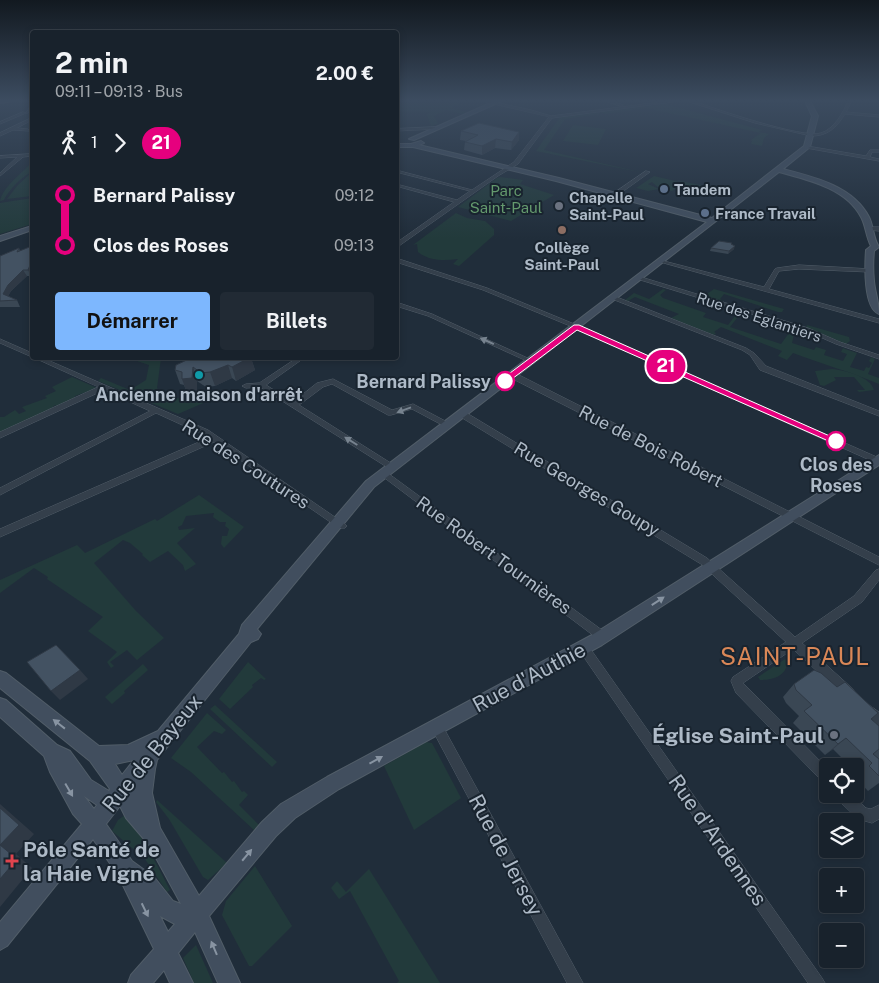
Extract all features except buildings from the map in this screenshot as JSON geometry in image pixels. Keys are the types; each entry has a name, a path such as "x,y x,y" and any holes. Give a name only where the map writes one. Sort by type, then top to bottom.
{"street":[{"path":"434,147 713,221"},
{"path":"399,244 511,166 527,147"},
{"path":"807,147 879,160"},
{"name":"Rue de Bayeux","path":"0,939 246,637 254,634 340,525 389,471 447,424 577,327 807,147"},
{"path":"867,158 871,151 879,151"},
{"path":"0,157 30,155"},
{"path":"0,176 21,156"},
{"path":"778,170 817,180 831,186 856,204 871,229 871,242 877,247 870,250 869,270 871,293 879,310"},
{"path":"399,172 470,190"},
{"path":"617,194 648,172"},
{"path":"399,187 458,202"},
{"path":"871,229 879,229"},
{"path":"0,240 30,230"},
{"path":"399,261 487,290 577,327 879,460"},
{"path":"662,261 879,321"},
{"path":"765,290 777,270 799,267 869,270"},
{"name":"Rue des Églantiers","path":"640,278 806,329 838,344 879,356"},
{"path":"614,298 744,349 752,354 763,368 879,414"},
{"path":"399,305 430,315 531,361"},
{"path":"0,342 30,354"},
{"name":"Rue des Coutures","path":"43,360 158,410 215,438 340,525"},
{"path":"246,386 261,385 298,360"},
{"name":"Rue de Bois Robert","path":"512,375 879,561"},
{"path":"294,405 320,385 333,381 391,413 413,406 447,424"},
{"name":"Rue Robert Tournières","path":"261,385 294,405 389,471 602,636"},
{"path":"0,435 104,387"},
{"path":"0,492 158,410"},
{"name":"Rue Georges Goupy","path":"462,414 712,566 879,720"},
{"path":"0,533 215,438"},
{"name":"Rue d'Authie","path":"166,951 269,829 288,811 333,783 584,647 879,460"},
{"path":"819,770 740,689 739,678 795,643 858,599 879,573"},
{"name":"Rue d'Ardennes","path":"584,647 817,983"},
{"path":"0,678 96,755 116,797"},
{"path":"0,706 52,751 64,757 86,786 116,797 133,811 156,838"},
{"name":"Rue de Jersey","path":"437,727 575,983"},
{"path":"96,755 126,756 140,751 166,736"},
{"path":"52,751 56,766 80,808 94,824 125,868 182,983"},
{"path":"148,757 141,791 146,814 156,838 198,914 229,983"},
{"path":"851,803 863,814 872,816 879,812"},
{"path":"125,868 147,884 169,912 183,915 198,914"},
{"path":"139,983 166,951"}],"green space":[{"path":"539,147 546,147 544,150 644,173 536,151"},
{"path":"30,164 30,173 12,188 4,200 0,201 8,186"},
{"path":"30,174 30,196 7,199"},
{"path":"654,176 705,186 680,186 672,191 660,189 652,182 648,184 659,189 648,191 636,188"},
{"name":"Parc Saint-Paul","path":"500,177 523,180 520,184 554,195 511,221 458,207"},
{"path":"30,198 30,225 0,234 0,203"},
{"path":"456,213 467,218 485,221 494,229 494,235 459,266 453,264 458,259 437,260 418,252 417,244 413,245"},
{"path":"663,289 666,290 660,295 663,298 706,313 703,317 728,325 738,312 741,313 730,327 781,344 789,333 794,334 792,343 814,350 816,347 826,350 824,355 843,361 847,354 841,352 843,348 857,353 850,367 864,371 872,363 869,361 871,357 875,359 868,374 879,378 879,384 793,353 787,360 778,356 782,351 721,327 714,332 716,333 714,335 671,318 679,314 635,297 628,301 625,300 634,293 649,299"},
{"path":"714,289 784,309 782,312 778,312 724,294 720,299 724,302 704,296"},
{"path":"807,325 849,337 850,341 846,344 806,327"},
{"path":"134,360 161,360 157,388 164,394 172,397 181,399 202,397 231,391 178,414 98,381 101,378 130,390 146,380 149,365"},
{"path":"832,369 863,378 872,385 874,390 859,392 857,390 865,390 854,377 834,377 836,380 824,386 820,385 815,371"},
{"path":"72,377 97,388 75,396 57,407 55,405 50,410 0,433 0,417 4,417 15,410 19,414 26,411 22,407 47,398 45,396 56,391 52,387"},
{"path":"199,495 244,527 224,548 221,544 222,536 227,536 229,529 225,526 226,522 220,522 213,517 214,513 186,516 182,525 178,527 179,530 195,528 177,543 196,564 185,571 183,565 168,551 150,562 130,543 123,540 94,563 136,611 164,638 137,660 127,650 110,662 114,666 111,668 107,662 117,652 88,631 103,617 34,568 0,593 0,580 77,545 85,553 155,519 157,521"},
{"path":"785,659 788,661 787,666 782,674 774,678 760,680 758,677"},
{"path":"248,662 266,679 261,678 252,685 253,687 230,709 219,699"},
{"path":"143,664 148,670 112,704 105,697"},
{"path":"215,705 277,762 272,767 210,709"},
{"path":"207,713 226,730 222,734 214,731 197,747 222,773 224,772 232,782 234,781 242,792 244,791 248,795 239,805 260,826 255,831 191,772 171,758"},
{"path":"426,742 432,743 461,798 414,830 384,766"},
{"path":"157,800 227,863 208,880 203,877 169,819 156,802"},
{"path":"125,815 146,844 170,890 167,892 145,859 112,831 118,820"},
{"path":"255,866 292,926 252,966 249,966 222,915 226,901"},
{"path":"369,869 440,983 397,983 399,981 350,891 339,899 331,888 337,881 346,892"},
{"path":"196,945 213,983 194,983 183,958"}],"bus line":[{"name":"21","path":"505,381 577,327 836,441"}],"place":[{"name":"Tandem","path":"664,189"},
{"name":"Chapelle Saint-Paul","path":"559,206"},
{"name":"France Travail","path":"705,213"},
{"name":"Collège Saint-Paul","path":"562,230"},
{"name":"Ancienne maison d'arrêt","path":"199,375"},
{"name":"Bernard Palissy","path":"505,381"},
{"name":"Clos des Roses","path":"836,441"},
{"name":"Église Saint-Paul","path":"834,735"},
{"name":"Pôle Santé de la Haie Vigné","path":"12,861"}],"district":[{"name":"SAINT-PAUL","path":"795,656"}]}
